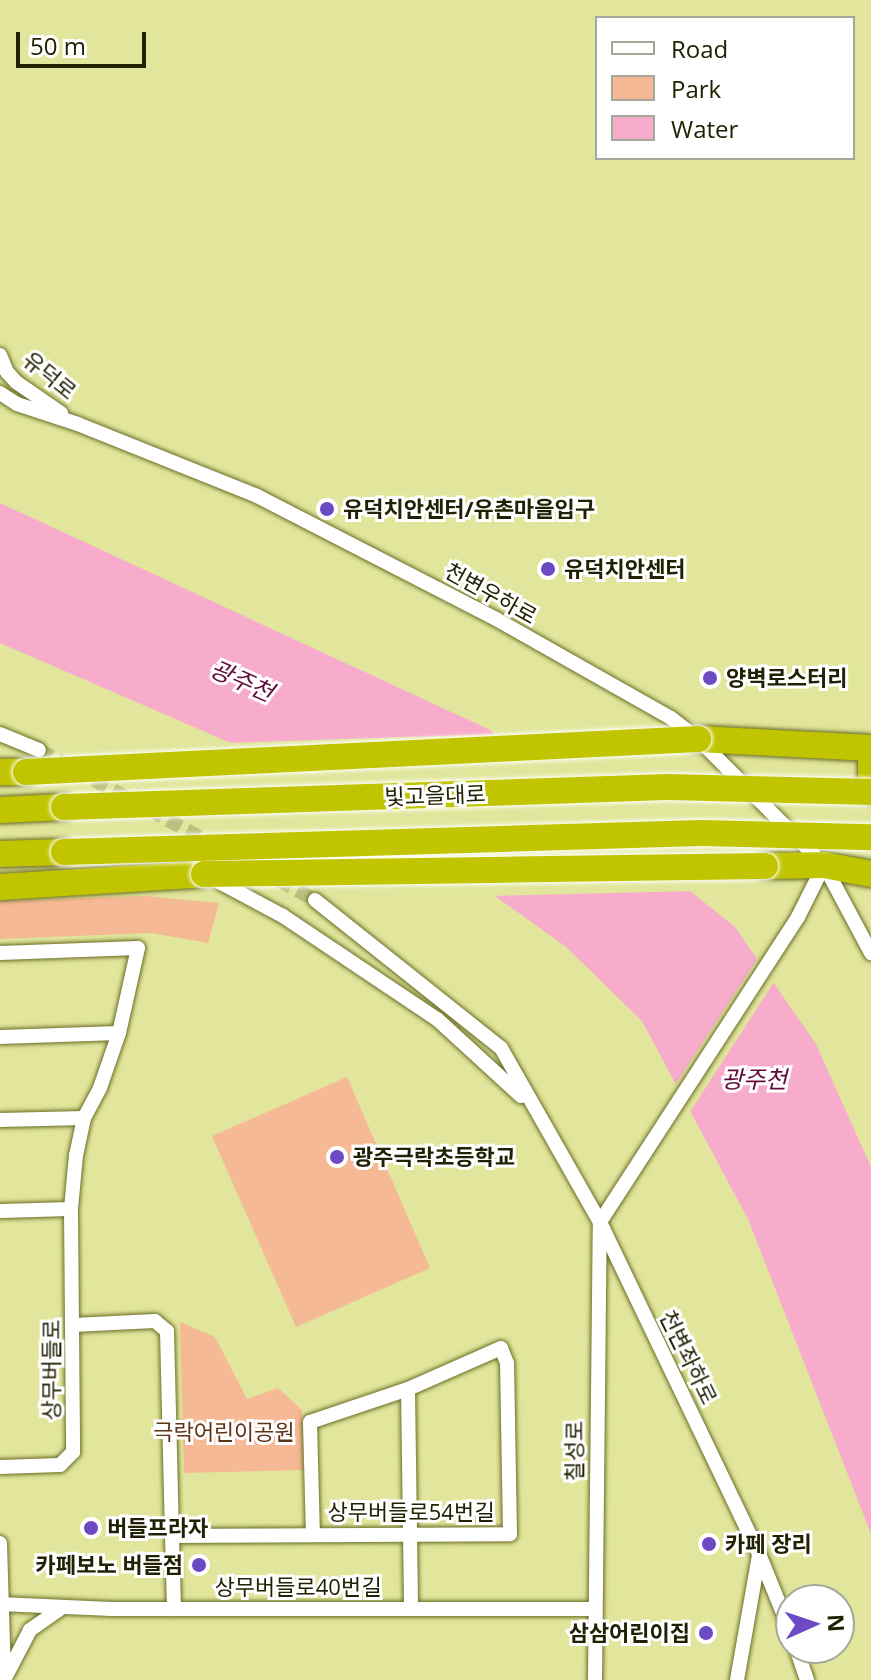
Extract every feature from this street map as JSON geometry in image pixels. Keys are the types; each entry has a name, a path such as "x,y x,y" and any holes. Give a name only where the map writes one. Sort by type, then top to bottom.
{"highway":[{"path":"22,764 698,739 871,748"},
{"path":"871,761 871,792"},
{"name":"빛고을대로","path":"0,810 668,787 871,792"},
{"name":"빛고을대로","path":"0,854 702,833 871,837"},
{"path":"0,887 204,874 824,865 871,874"}],"street":[{"name":"유덕로","path":"0,355 7,372 16,382 78,424"},
{"name":"천변우하로","path":"0,393 26,408 78,424 257,496 574,662 671,718 698,739 824,865 871,953"},
{"path":"0,734 22,764"},
{"path":"600,1222 798,917 824,865"},
{"name":"천변좌하로","path":"204,874 283,916 437,1019 532,1107"},
{"name":"천변좌하로","path":"315,900 501,1048 600,1222 775,1594"},
{"name":"상무버들로","path":"0,953 138,948 109,1065 84,1118 71,1209 73,1452 60,1465 0,1467"},
{"path":"0,1037 119,1033"},
{"path":"0,1120 84,1118"},
{"path":"0,1211 71,1209"},
{"name":"칠성로","path":"595,1680 600,1222"},
{"path":"73,1325 155,1321 167,1331 174,1609"},
{"name":"상무버들로54번길","path":"172,1536 510,1534 507,1363 501,1348 408,1389"},
{"path":"313,1534 310,1422 408,1389 411,1609"},
{"path":"0,1543 4,1680"},
{"path":"737,1680 759,1554"},
{"name":"상무버들로40번길","path":"1,1604 174,1609 595,1609"},
{"path":"4,1680 30,1630 62,1608"}],"green space":[{"path":"144,896 219,903 208,943 151,933 0,939 0,901"},
{"path":"347,1077 430,1268 296,1327 212,1136"},
{"name":"극락어린이공원","path":"180,1322 215,1337 247,1399 278,1388 302,1410 303,1470 184,1473"}],"water":[{"name":"광주천","path":"0,503 488,729 735,927 816,1044 871,1167 871,1534 748,1219 642,1021 565,946 456,868 233,744 0,643"}],"pier":[{"path":"501,734 697,891 488,896 454,872 221,743"},
{"path":"760,955 776,979 688,1115 673,1088"}],"tunnel":[{"path":"39,750 315,900"}],"place":[{"name":"유덕치안센터/유촌마을입구","path":"327,509"},
{"name":"유덕치안센터","path":"548,569"},
{"name":"양벽로스터리","path":"710,678"},
{"name":"광주극락초등학교","path":"337,1157"},
{"name":"버들프라자","path":"91,1528"},
{"name":"카페 장리","path":"709,1544"},
{"name":"카페보노 버들점","path":"199,1565"},
{"name":"삼삼어린이집","path":"706,1633"}]}
